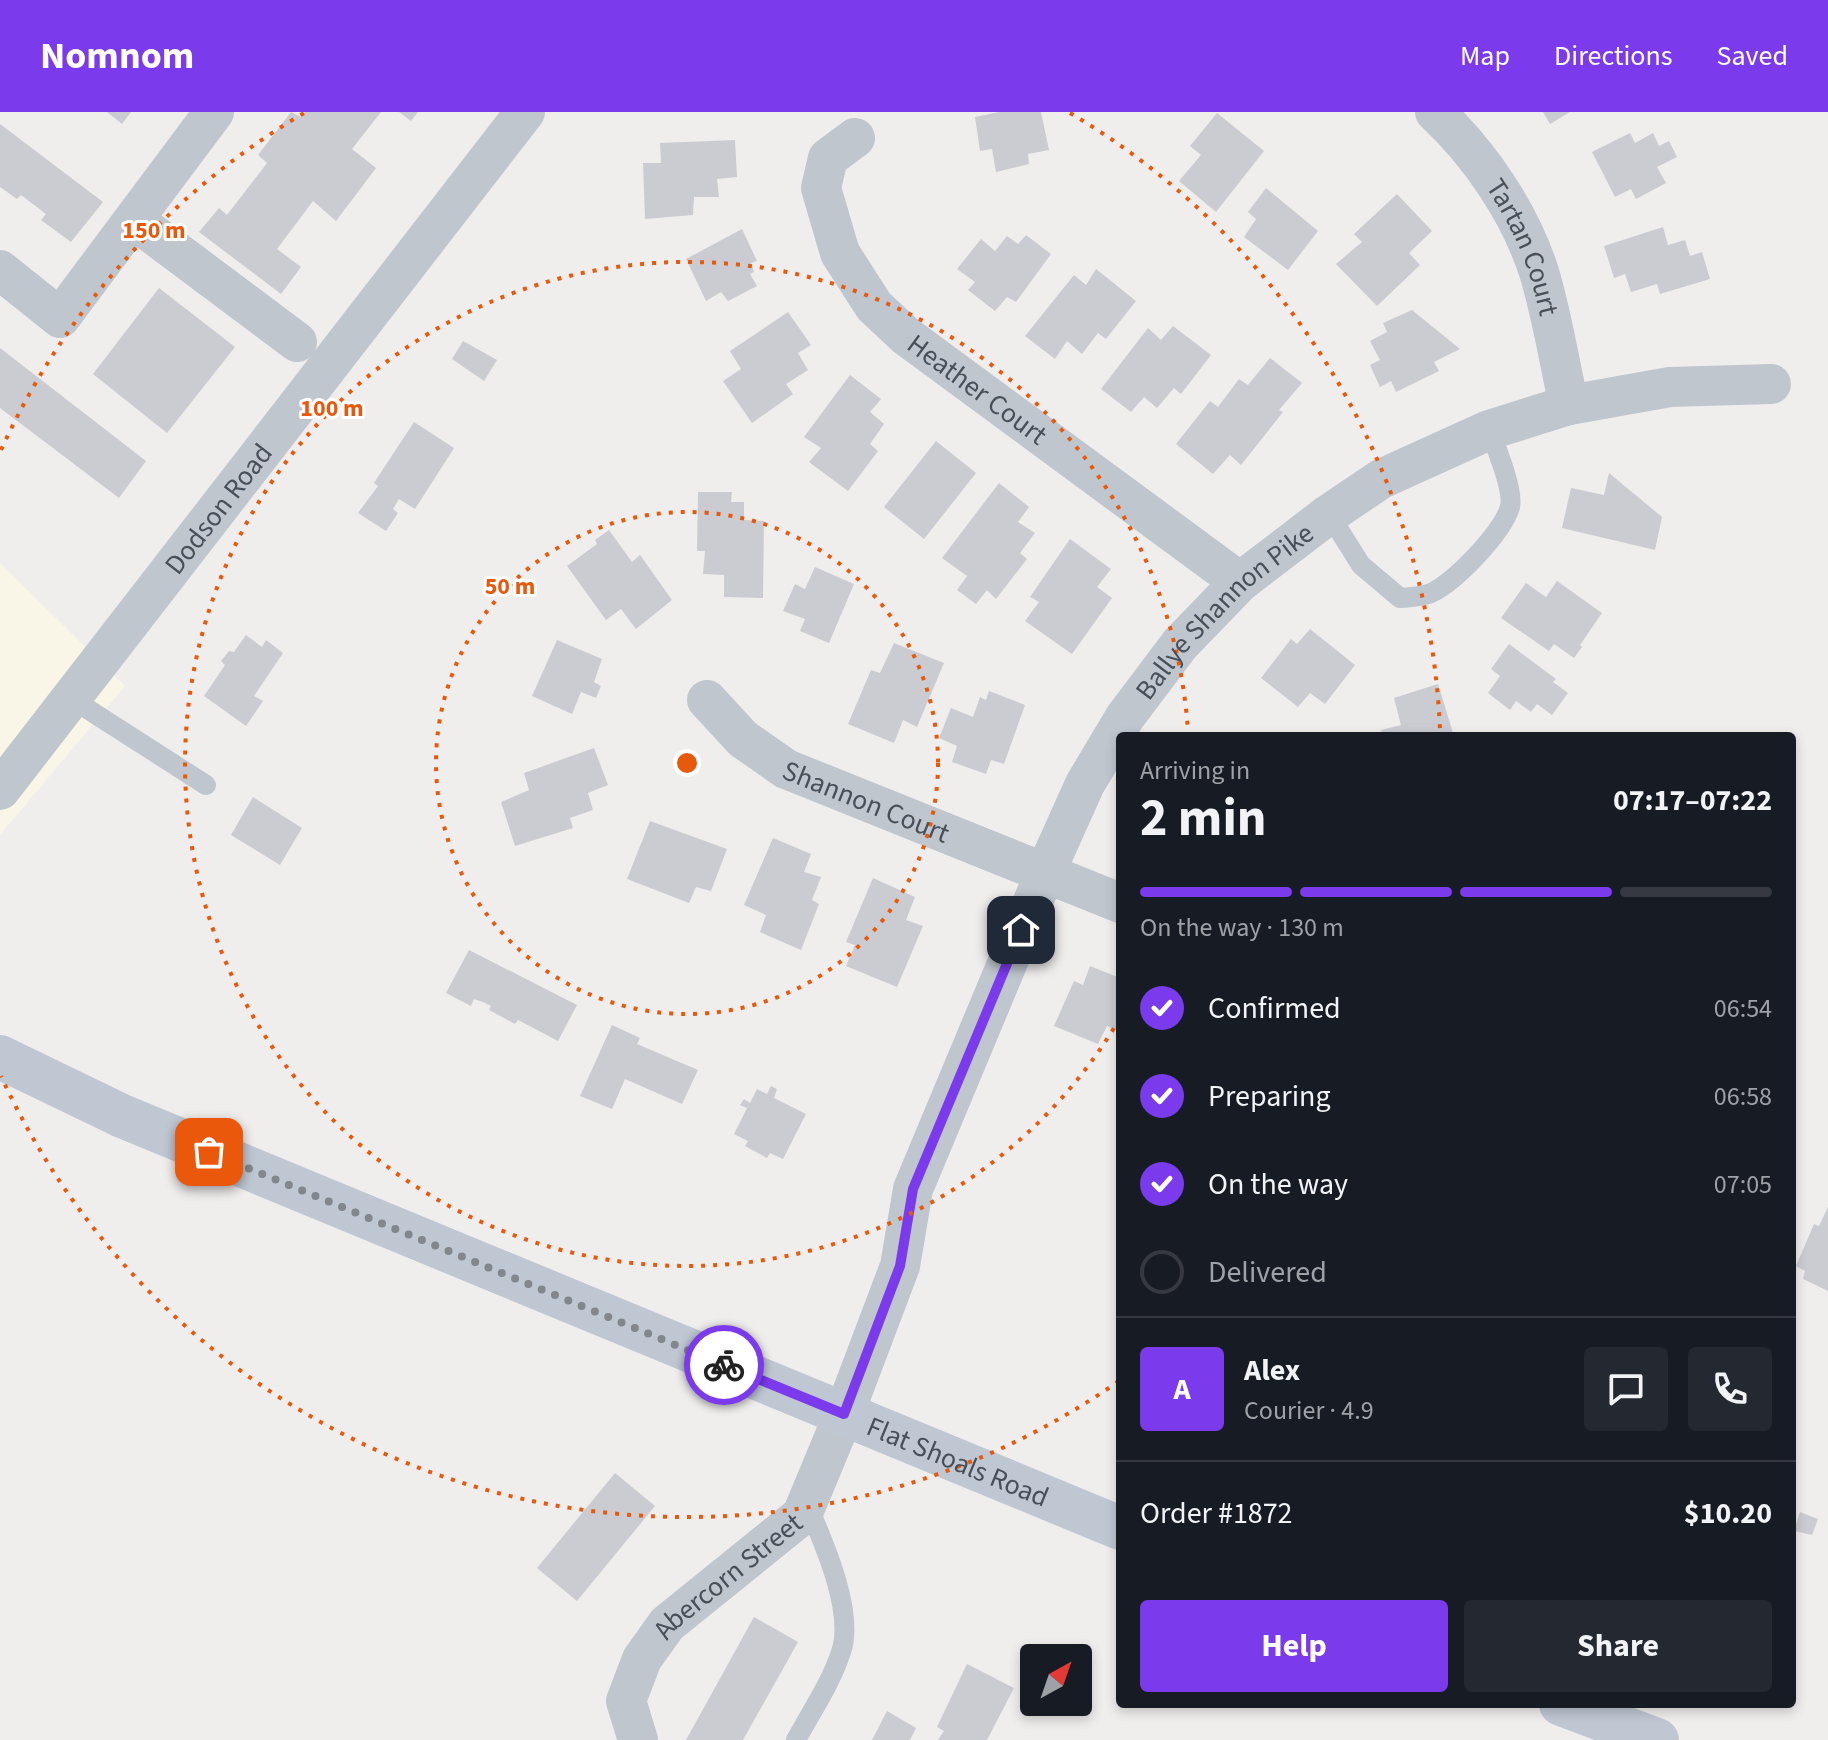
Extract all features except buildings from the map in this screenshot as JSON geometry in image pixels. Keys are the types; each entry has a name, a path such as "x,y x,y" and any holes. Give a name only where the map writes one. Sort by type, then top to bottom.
{"street":[{"path":"0,270 60,318 214,112"},
{"name":"Dodson Road","path":"0,790 525,112"},
{"name":"Tartan Court","path":"1435,112 1486,170 1516,219 1538,271 1569,405"},
{"name":"Heather Court","path":"855,138 828,158 821,188 840,253 874,306 906,336 1240,582"},
{"path":"134,220 297,342"},
{"name":"Ballye Shannon Pike","path":"1116,732 1180,644 1240,582 1329,514 1381,479 1489,430 1569,405 1670,387 1771,384"},
{"name":"Shannon Court","path":"707,700 743,739 786,769 1116,901"},
{"name":"Ballye Shannon Pike","path":"844,1414 900,1266 913,1189 1045,873 1085,784 1116,732"},
{"name":"Flat Shoals Road","path":"0,1057 122,1116 1116,1526"},
{"name":"Abercorn Street","path":"638,1740 626,1701 642,1659 667,1624 802,1515 844,1414"},
{"path":"1572,1708 1657,1740"}],"lane":[{"path":"1329,514 1361,565 1400,598 1430,594 1456,574 1496,533 1511,505 1503,466 1489,430"},
{"path":"72,699 206,785"},
{"path":"796,1740 842,1650 843,1610 831,1558 807,1504"}],"shaded area":[{"path":"0,563 125,686 0,835"}],"way so far":[{"path":"209,1152 724,1365"}],"route":[{"path":"724,1365 844,1414 900,1266 913,1189 1021,930"}]}
